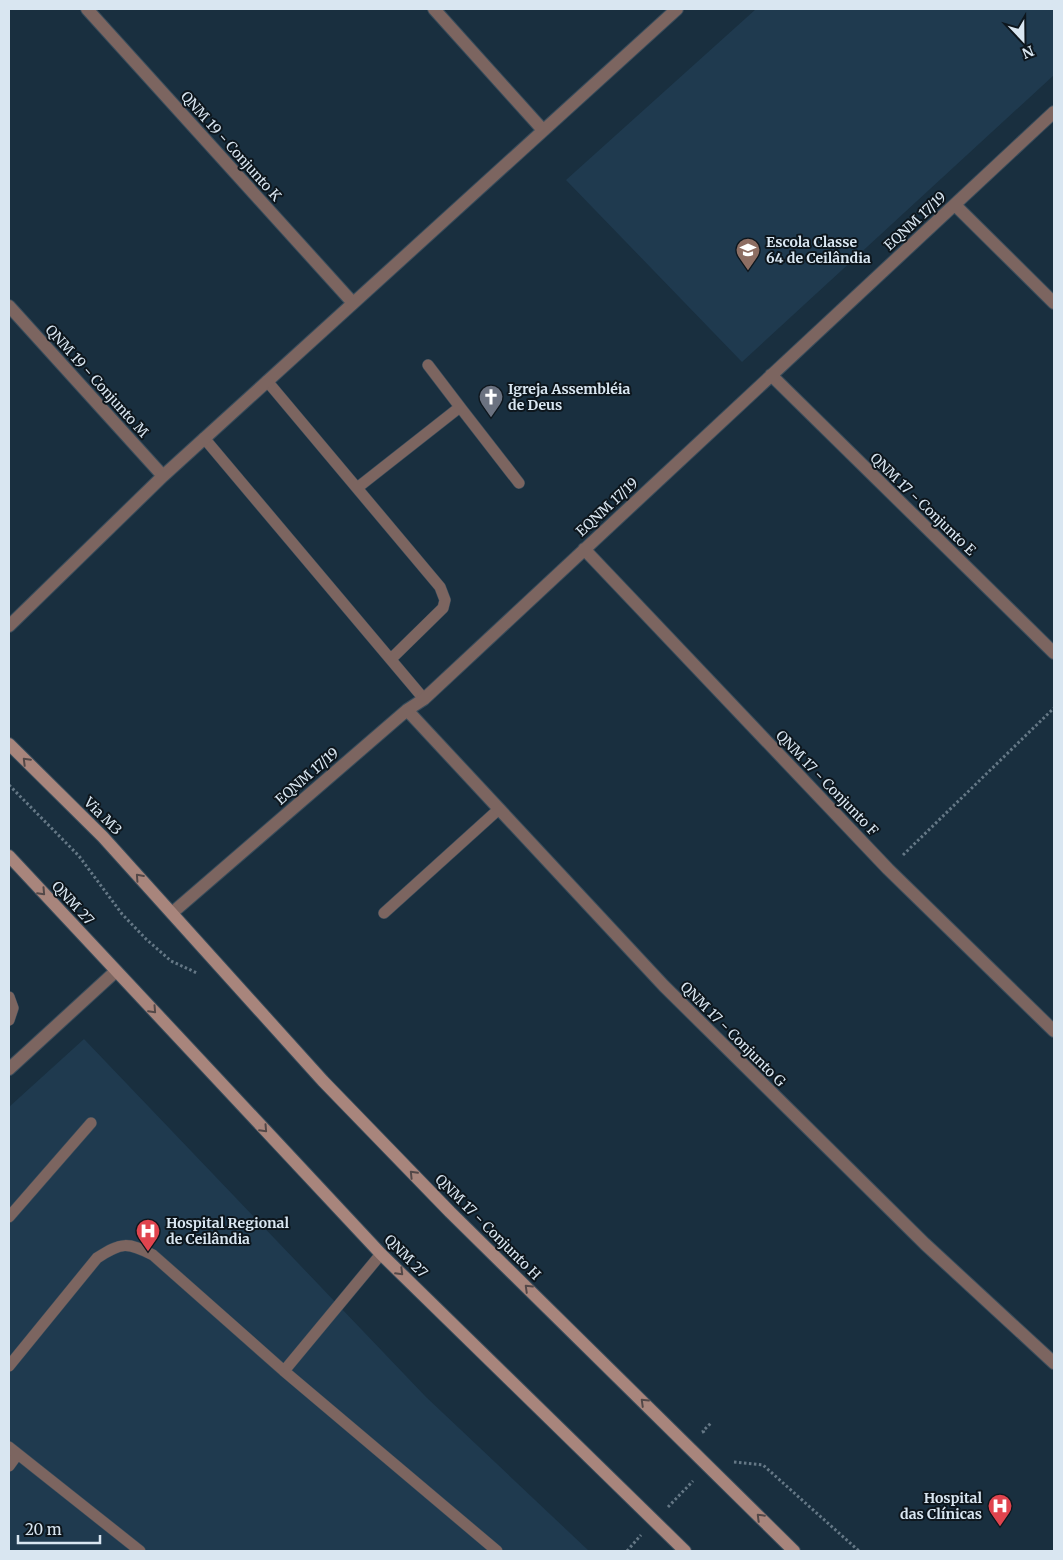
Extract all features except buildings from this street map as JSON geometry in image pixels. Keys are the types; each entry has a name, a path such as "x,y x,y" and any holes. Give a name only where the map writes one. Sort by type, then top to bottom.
{"main road":[{"name":"Via M3","path":"9,744 103,837 172,913"},
{"name":"QNM 27","path":"9,856 381,1254 685,1551"},
{"name":"QNM 17 - Conjunto H","path":"172,913 322,1081 450,1212 794,1551"}],"street":[{"name":"QNM 19 - Conjunto K","path":"88,9 353,303"},
{"path":"434,9 542,129"},
{"path":"9,626 162,476 542,129 677,9"},
{"name":"EQNM 17/19","path":"172,913 407,710 424,698 1054,112"},
{"path":"955,205 1054,303"},
{"name":"QNM 19 - Conjunto M","path":"9,306 162,476"},
{"name":"QNM 17 - Conjunto E","path":"771,376 1054,653"},
{"name":"QNM 17 - Conjunto F","path":"584,549 888,869 1054,1032"},
{"name":"QNM 17 - Conjunto G","path":"407,710 664,986 925,1244 1054,1364"},
{"path":"9,1069 116,971"}],"lane":[{"path":"428,365 519,483"},
{"path":"267,381 440,587 445,600 443,608 391,659"},
{"path":"357,488 460,407"},
{"path":"204,438 424,698"},
{"path":"384,913 499,809"},
{"path":"9,997 13,1008 9,1020"},
{"path":"9,1217 90,1123"},
{"path":"9,1366 97,1258 117,1246 132,1245 153,1255 284,1371 497,1551"},
{"path":"284,1371 381,1254"},
{"path":"9,1447 140,1551"},
{"path":"9,1466 17,1455"}],"path":[{"path":"888,869 1054,708"},
{"path":"9,785 79,856 122,914 171,961"},
{"path":"710,1438 703,1432 712,1422"},
{"path":"627,1551 708,1465 724,1452 734,1462 763,1465 859,1551"}],"shaded area":[{"name":"Escola Classe 64 de Ceilândia","path":"756,9 1054,9 1054,75 742,362 566,180"},
{"name":"Hospital Regional de Ceilândia","path":"84,1039 426,1397 589,1551 9,1551 9,1107"}],"place":[{"name":"Escola Classe 64 de Ceilândia","path":"748,271"},
{"name":"Igreja Assembléia de Deus","path":"491,418"},
{"name":"Hospital Regional de Ceilândia","path":"148,1252"},
{"name":"Hospital das Clínicas","path":"1000,1527"}]}
